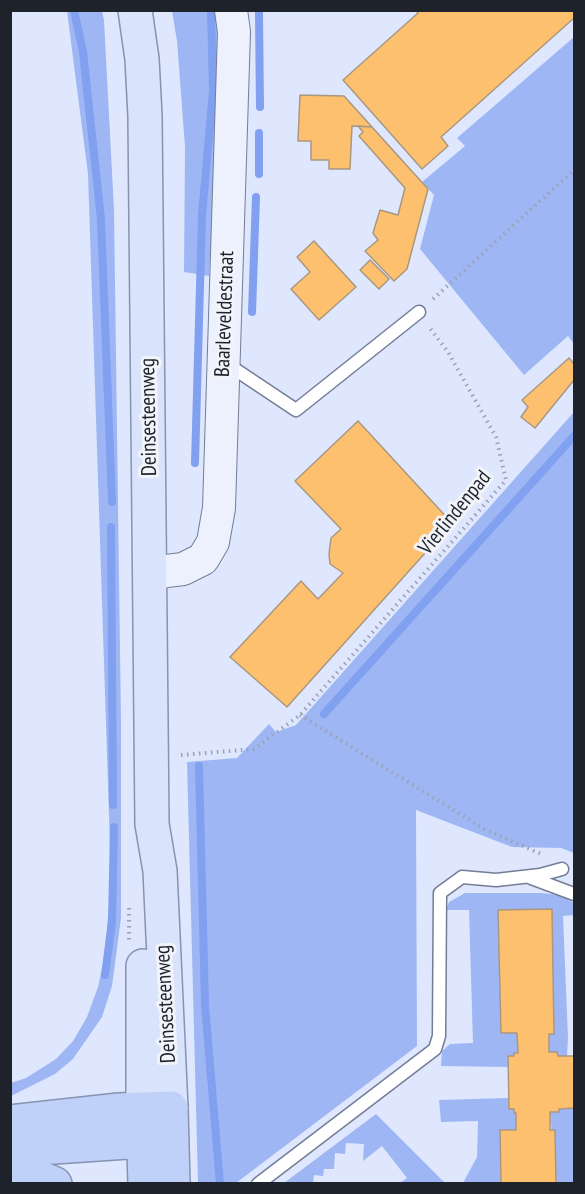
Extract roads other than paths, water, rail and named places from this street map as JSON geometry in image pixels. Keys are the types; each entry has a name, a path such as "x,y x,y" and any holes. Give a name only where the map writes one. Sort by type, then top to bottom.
{"highway":[{"path":"10,1122 157,1124"},
{"path":"10,1150 157,1124"},
{"name":"Deinsesteenweg","path":"145,1184 157,1124"},
{"name":"Deinsesteenweg","path":"157,1124 173,1184"},
{"path":"10,1168 25,1171 55,1184"}],"main road":[{"name":"Deinsesteenweg","path":"135,10 142,59 145,116 152,824 160,871 157,1124"}],"street":[{"name":"Baarleveldestraat","path":"150,573 183,569 203,559 213,542 219,508 234,32 231,10"}],"lane":[{"path":"223,362 296,410 419,312"},
{"path":"258,1184 435,1049 439,1036 440,893 462,877 496,880 540,875 562,869"},
{"path":"527,876 574,894"}],"waterway":[{"path":"74,10 83,52 101,219 112,502"},
{"path":"195,463 202,215 213,90 211,10"},
{"path":"259,13 260,107"},
{"path":"259,133 259,174"},
{"path":"252,312 256,197"},
{"path":"324,714 574,436"},
{"path":"111,527 113,805"},
{"path":"199,766 205,1005 220,1184"},
{"path":"105,975 112,922 114,827"}]}
